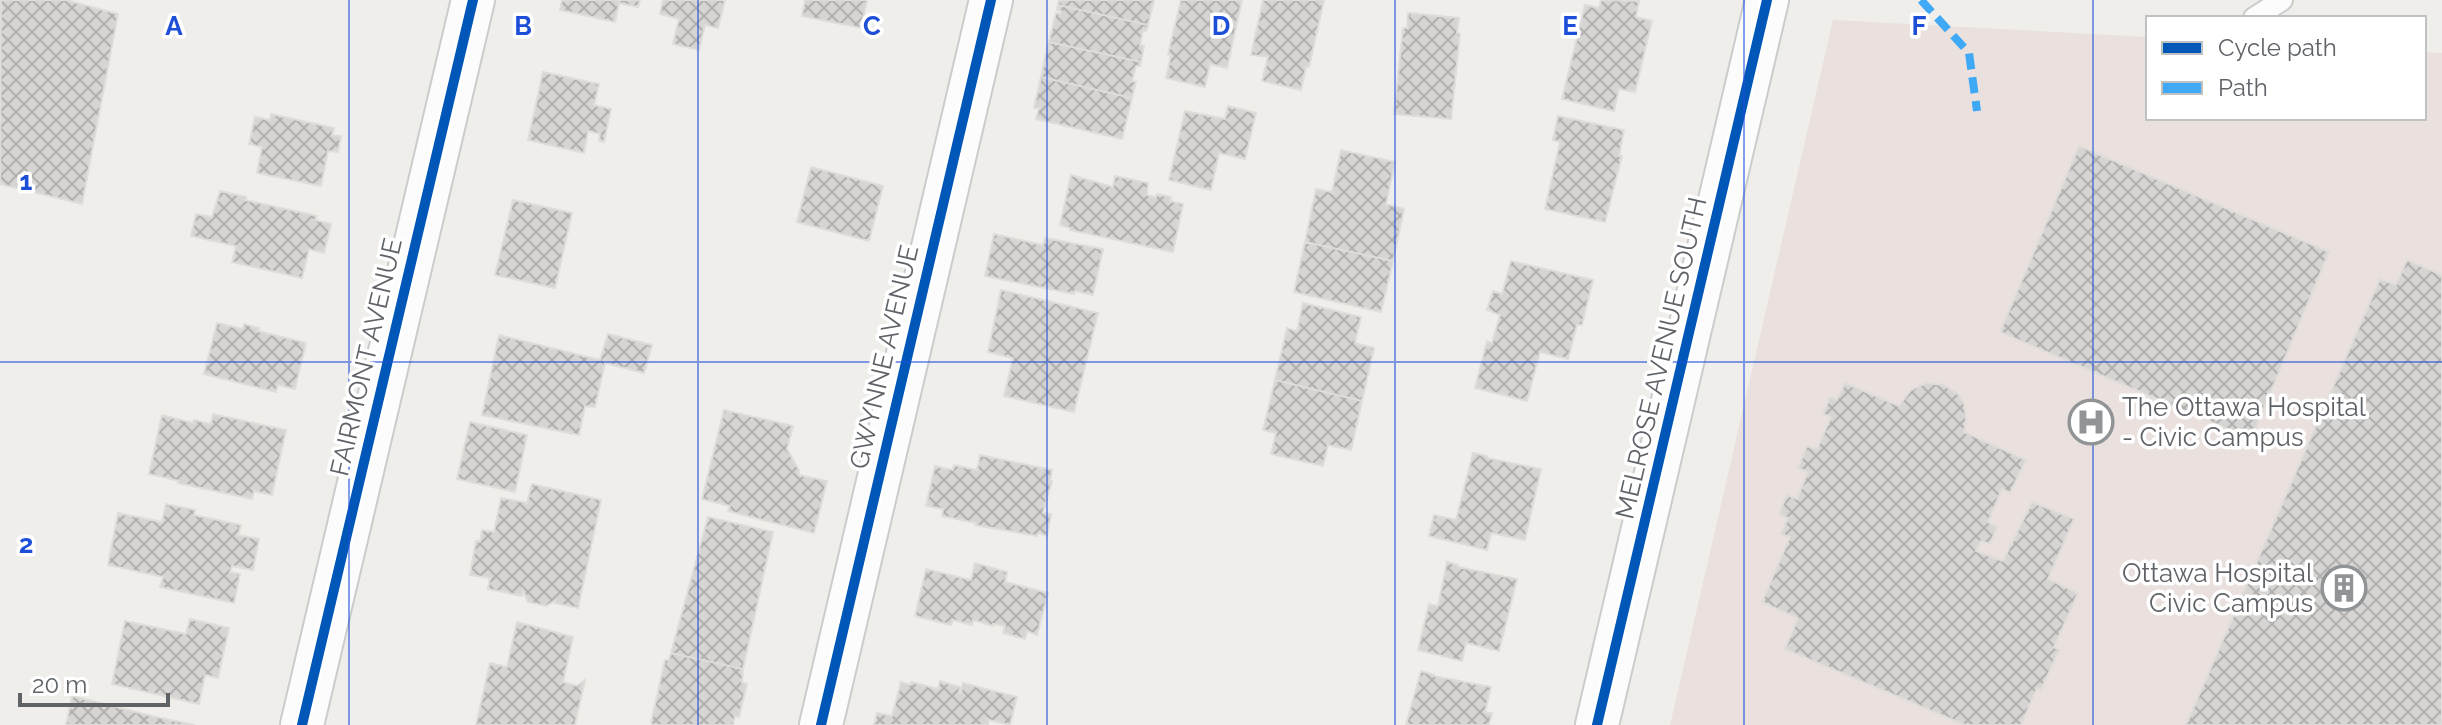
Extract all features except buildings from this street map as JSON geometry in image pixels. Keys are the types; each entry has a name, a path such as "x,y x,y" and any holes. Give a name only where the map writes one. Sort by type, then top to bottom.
{"street":[{"name":"FAIRMONT AVENUE","path":"302,725 473,0"},
{"name":"GWYNNE AVENUE","path":"821,725 991,0"},
{"name":"MELROSE AVENUE SOUTH","path":"1597,725 1767,0"}],"lane":[{"path":"2257,16 2282,0"}],"shaded area":[{"name":"The Ottawa Hospital - Civic Campus","path":"1833,20 2146,37 2146,120 2426,120 2426,52 2442,53 2442,725 1670,725"}],"marked path":[{"path":"1921,0 1969,53 1977,111"}],"cycle path":[{"path":"302,725 473,0"},
{"path":"821,725 991,0"},
{"path":"1597,725 1767,0"}],"place":[{"name":"The Ottawa Hospital - Civic Campus","path":"2091,422"},
{"name":"Ottawa Hospital Civic Campus","path":"2344,588"}]}
